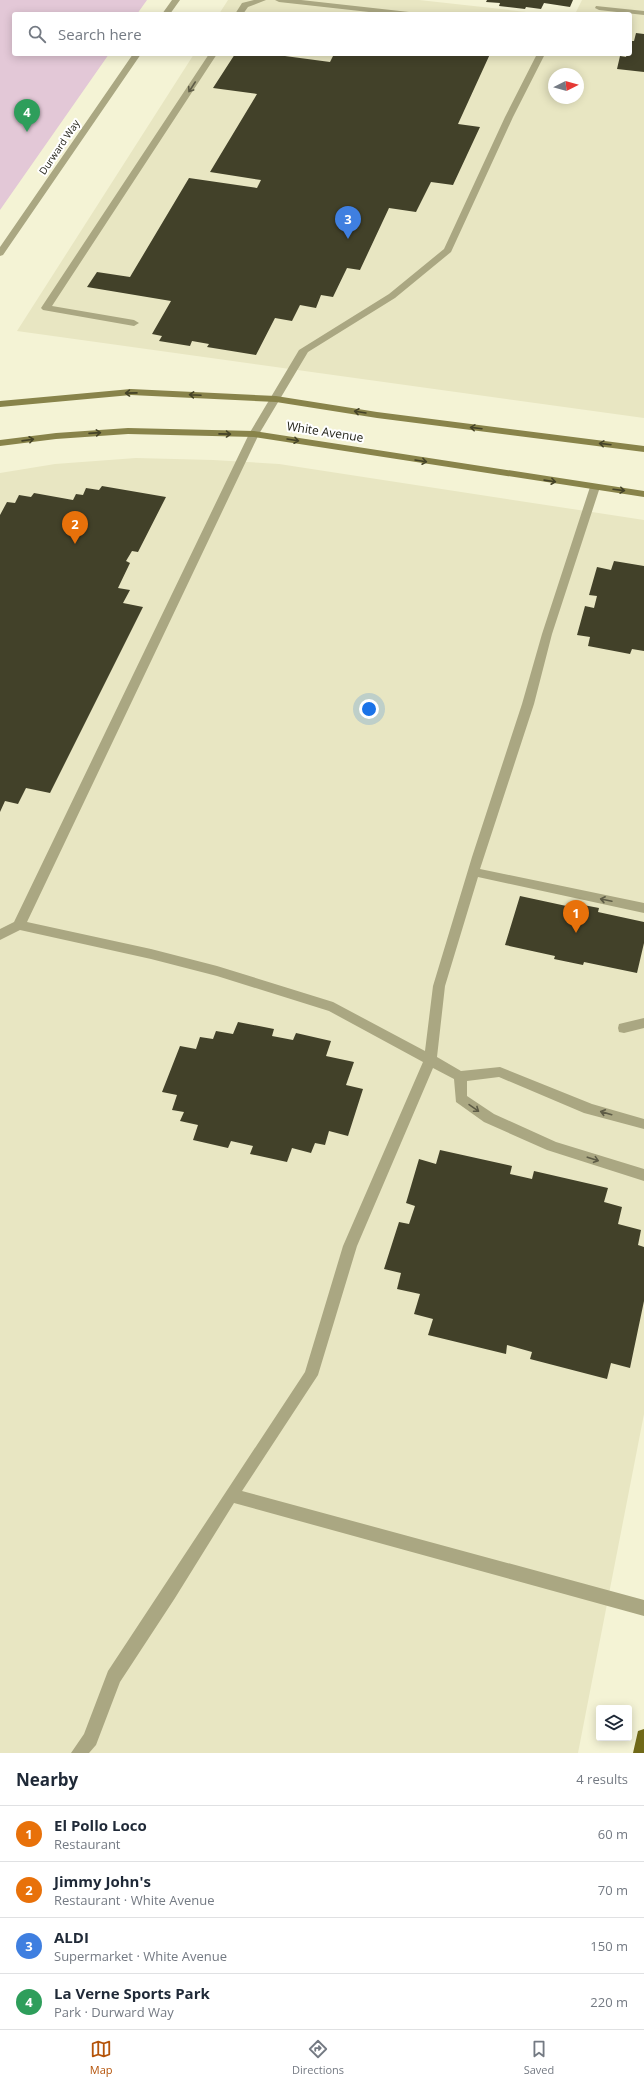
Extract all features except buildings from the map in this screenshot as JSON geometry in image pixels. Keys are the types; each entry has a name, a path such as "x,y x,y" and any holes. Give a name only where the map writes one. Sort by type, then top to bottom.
{"main road":[{"name":"White Avenue","path":"0,404 131,392 276,399 399,418 644,450"},
{"name":"White Avenue","path":"0,443 56,436 128,431 254,434 644,494"},
{"path":"641,1753 644,1737"}],"street":[{"path":"167,12 176,0"},
{"path":"240,12 245,5 262,0"},
{"path":"279,0 390,12"},
{"path":"602,0 598,11 621,12"},
{"path":"632,12 644,13"},
{"name":"Durward Way","path":"0,252 136,56"},
{"path":"134,323 46,308 212,56"},
{"path":"0,935 19,925 254,434 304,350 392,296 448,250 509,117 540,56"},
{"path":"79,1753 90,1739 114,1677 170,1593 231,1495 311,1375 350,1246 430,1060 439,986 528,704 547,634 594,487"},
{"path":"474,872 644,908"},
{"path":"19,925 158,956 217,971 333,1007 460,1076 500,1072 589,1108 644,1124"},
{"path":"624,1028 644,1023"},
{"path":"460,1076 461,1098 489,1118 552,1146 644,1174"},
{"path":"231,1495 644,1608"}],"shaded area":[{"path":"0,0 147,0 138,12 12,12 12,56 108,56 0,210"},
{"path":"228,0 419,0 527,12 220,12"},
{"path":"582,0 644,0 644,418 17,331 193,56 632,56 632,12 576,12"},
{"path":"136,458 213,460 279,464 644,520 644,1414 578,1753 0,1753 0,473 55,464"}],"place":[{"name":"La Verne Sports Park","path":"27,132"},
{"name":"ALDI","path":"348,239"},
{"name":"Jimmy John's","path":"75,544"},
{"name":"El Pollo Loco","path":"576,933"}]}
